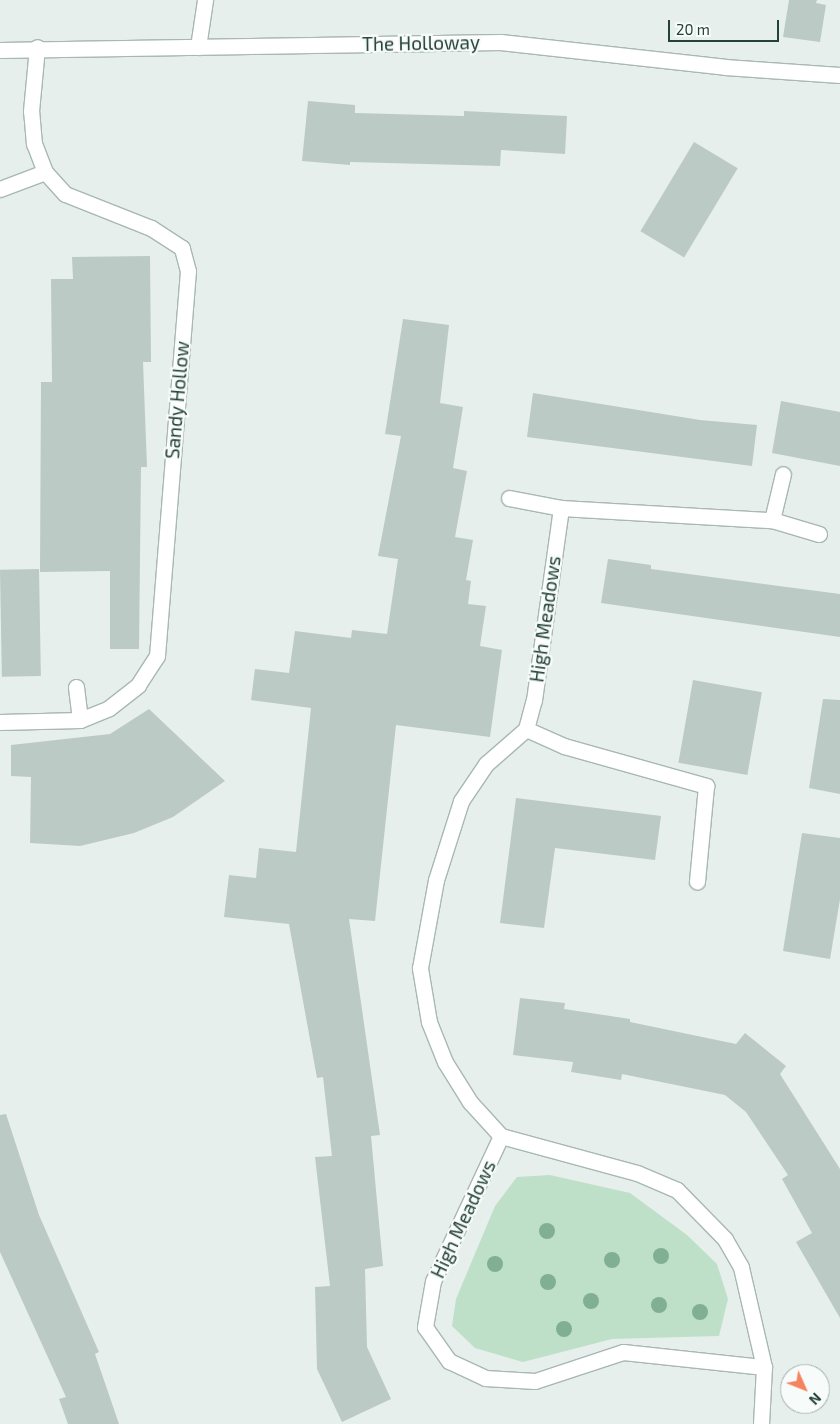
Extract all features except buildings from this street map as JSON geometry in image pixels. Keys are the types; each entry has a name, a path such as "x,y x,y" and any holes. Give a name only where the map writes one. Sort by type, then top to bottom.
{"street":[{"path":"198,47 205,0"},
{"name":"The Holloway","path":"0,50 37,47 198,47 500,42 725,67 840,74"},
{"name":"Sandy Hollow","path":"0,722 80,720 109,708 138,685 157,656 188,271 182,248 151,228 65,194 45,172 34,144 31,111 37,47"},
{"path":"0,189 45,172"},
{"path":"772,520 783,474"},
{"path":"509,498 561,508 772,520 819,534"},
{"name":"High Meadows","path":"561,508 534,700 526,729 486,764 461,801 436,880 420,968 429,1022 445,1062 470,1102 501,1136 637,1173 677,1190 725,1239 741,1267 764,1367 761,1424"},
{"path":"76,687 80,720"},
{"path":"526,729 564,746 706,786 697,882"},
{"name":"High Meadows","path":"501,1136 432,1281 424,1327 449,1361 485,1378 535,1381 623,1352 764,1367"}],"green space":[{"path":"550,1175 630,1193 687,1235 717,1264 728,1299 719,1336 612,1339 523,1362 475,1348 452,1326 456,1299 495,1206 517,1177"}]}
